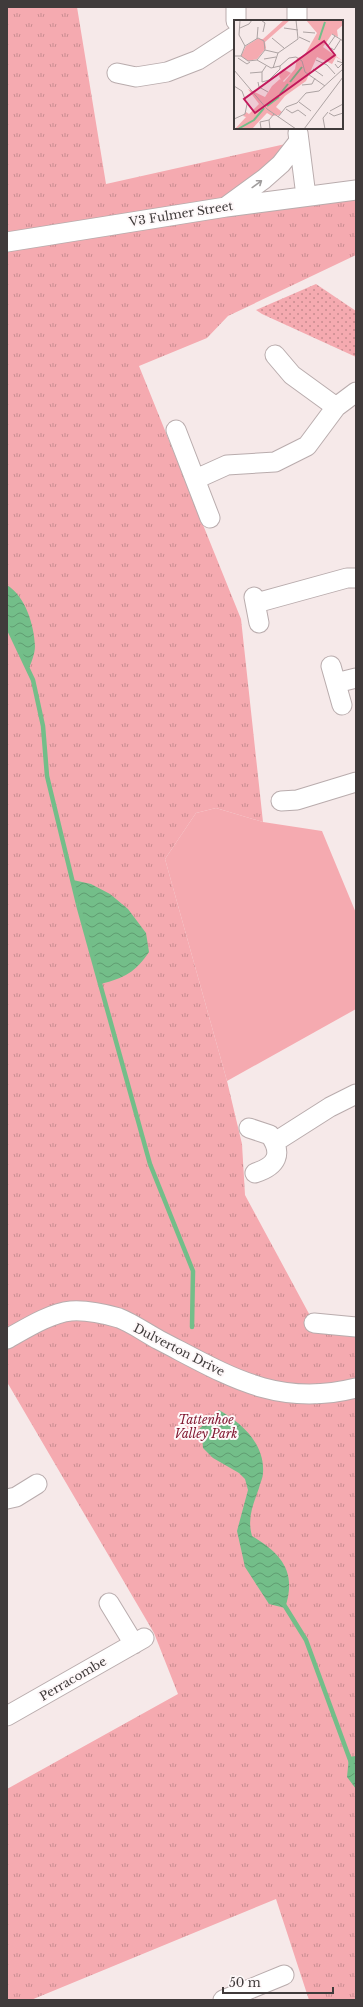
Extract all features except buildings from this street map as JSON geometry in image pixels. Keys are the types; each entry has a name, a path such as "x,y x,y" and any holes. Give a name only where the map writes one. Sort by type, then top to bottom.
{"street":[{"path":"236,7 236,20"},
{"path":"297,7 297,20"},
{"path":"117,73 136,77 167,72 198,60 234,37"},
{"path":"299,134 306,196"},
{"path":"226,207 264,179 281,164 299,134"},
{"name":"V3 Fulmer Street","path":"13,241 226,207 356,190"},
{"path":"275,355 297,369 336,406"},
{"path":"196,479 227,465 275,462 307,446 336,406 356,392"},
{"path":"176,430 210,518"},
{"path":"259,623 255,600 347,578 356,578"},
{"path":"342,705 334,675 356,678"},
{"path":"281,801 296,800 356,782"},
{"path":"275,1142 330,1107 356,1094"},
{"path":"249,1128 270,1135 275,1142 277,1151 275,1160 266,1170 255,1173"},
{"name":"Dulverton Drive","path":"7,1339 38,1322 69,1311 82,1311 119,1318 247,1384 272,1391 306,1395 333,1394 356,1388"},
{"path":"314,1324 356,1327"},
{"path":"7,1499 16,1496 37,1484"},
{"name":"Perracombe","path":"9,1711 139,1641 109,1603"},
{"path":"228,1999 284,1975"}],"green space":[{"name":"Tattenhoe Valley Park","path":"7,7 77,7 106,184 299,141 227,206 356,190 356,255 228,316 207,338 139,366 241,619 263,822 216,808 196,813 165,859 227,1081 242,1144 245,1195 314,1323 356,1327 356,2000 309,2000 276,1899 31,2000 7,2000 7,1789 178,1694 154,1633 7,1382"},
{"path":"316,284 356,311 356,357 256,310"},
{"path":"216,808 263,822 322,831 356,913 356,1009 227,1081 165,859 196,813"}],"water":[{"path":"7,585 14,590 24,604 33,629 35,649 28,671 7,625"},
{"path":"73,880 91,884 110,894 128,909 146,933 149,952 139,965 123,977 101,984"},
{"path":"219,1410 228,1415 244,1428 256,1444 263,1462 263,1475 251,1512 250,1523 252,1536 272,1550 279,1557 288,1574 289,1584 285,1608 269,1604 245,1567 237,1531 248,1490 245,1479 239,1473 213,1458 203,1448 202,1437 199,1429"},
{"path":"356,1756 356,1789 347,1777 349,1757"}],"waterway":[{"path":"7,625 33,680 43,726 47,776 79,908 150,1164 193,1271 192,1327"},
{"path":"283,1603 306,1640 353,1768 356,1772"}]}
